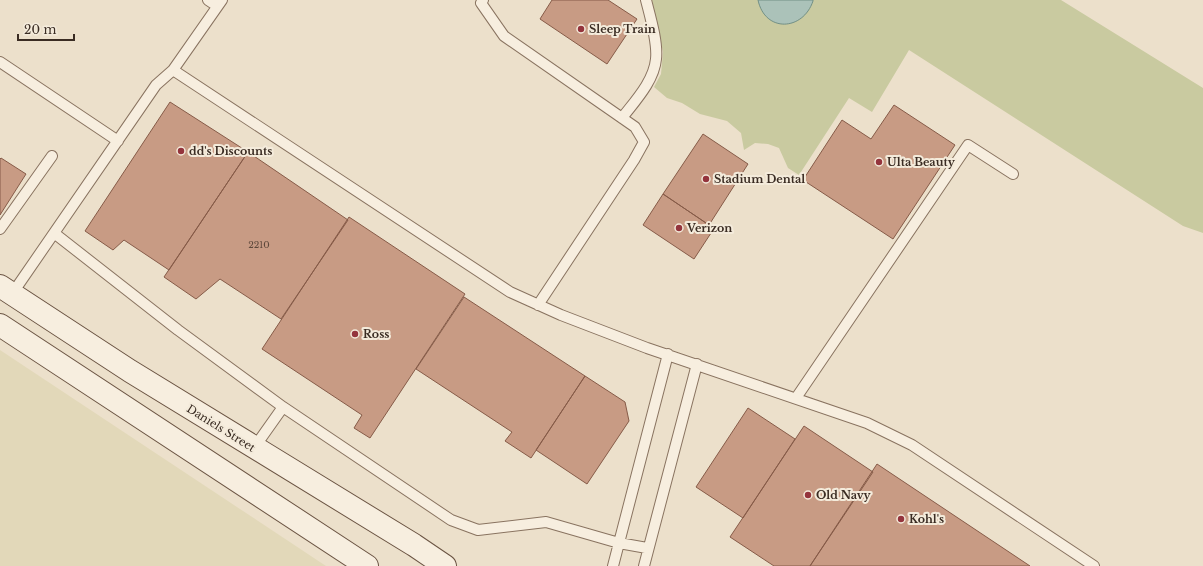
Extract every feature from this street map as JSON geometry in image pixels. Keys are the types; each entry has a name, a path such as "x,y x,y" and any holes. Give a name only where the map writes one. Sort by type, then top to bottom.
{"main road":[{"name":"Daniels Street","path":"4,293 414,545 445,566"},
{"path":"0,325 367,566"}],"lane":[{"path":"4,293 54,233 156,85 173,70 219,3 208,0"},
{"path":"483,0 482,3 504,36 635,127 644,142 634,160 538,305"},
{"path":"622,118 653,72 656,58 646,0"},
{"path":"0,62 118,142"},
{"path":"173,70 510,292 561,316 647,348 868,423 912,445 1094,566"},
{"path":"796,398 968,145 1013,174"},
{"path":"0,229 52,156"},
{"path":"54,233 178,330 282,407 451,520 478,530 546,522 619,543 647,548"},
{"path":"613,566 668,354"},
{"path":"644,566 647,548 697,364"},
{"path":"254,448 282,407"}],"shaded area":[{"path":"758,0 813,1 808,11 801,18 793,23 784,24 776,23 768,18 762,11"},
{"path":"0,350 326,566 0,566"}],"green space":[{"path":"652,0 1061,0 1203,88 1203,233 1183,226 909,50 872,112 849,98 799,175 788,168 779,148 768,144 755,143 744,150 741,133 727,121 700,114 682,103 667,98 654,87 661,74 663,52"}],"building":[{"path":"552,0 608,0 637,19 607,64 540,19"},
{"path":"170,102 248,152 169,270 124,240 113,250 85,231"},
{"name":"Ulta Beauty","path":"894,105 955,145 893,239 803,180 842,120 871,139"},
{"name":"Stadium Dental","path":"703,134 748,164 709,225 663,194"},
{"path":"248,152 348,220 281,319 220,279 196,299 164,277"},
{"path":"1,158 26,174 0,215 0,159"},
{"name":"Verizon","path":"663,194 709,225 708,227 713,230 694,259 643,225"},
{"name":"Ross","path":"349,217 465,294 370,438 354,428 362,415 262,349"},
{"path":"464,297 585,376 531,458 505,441 512,432 416,369"},
{"path":"585,376 625,402 629,421 587,484 536,450"},
{"path":"748,408 795,439 743,518 696,487"},
{"name":"Old Navy","path":"804,426 873,472 810,566 774,566 730,537"},
{"name":"Kohl's","path":"877,464 1030,566 810,566"}],"place":[{"name":"Sleep Train","path":"581,29"},
{"name":"dd's Discounts","path":"181,151"},
{"name":"Ulta Beauty","path":"879,162"},
{"name":"Stadium Dental","path":"706,179"},
{"name":"Verizon","path":"679,228"},
{"name":"Ross","path":"355,334"},
{"name":"Old Navy","path":"808,495"},
{"name":"Kohl's","path":"901,519"}]}
